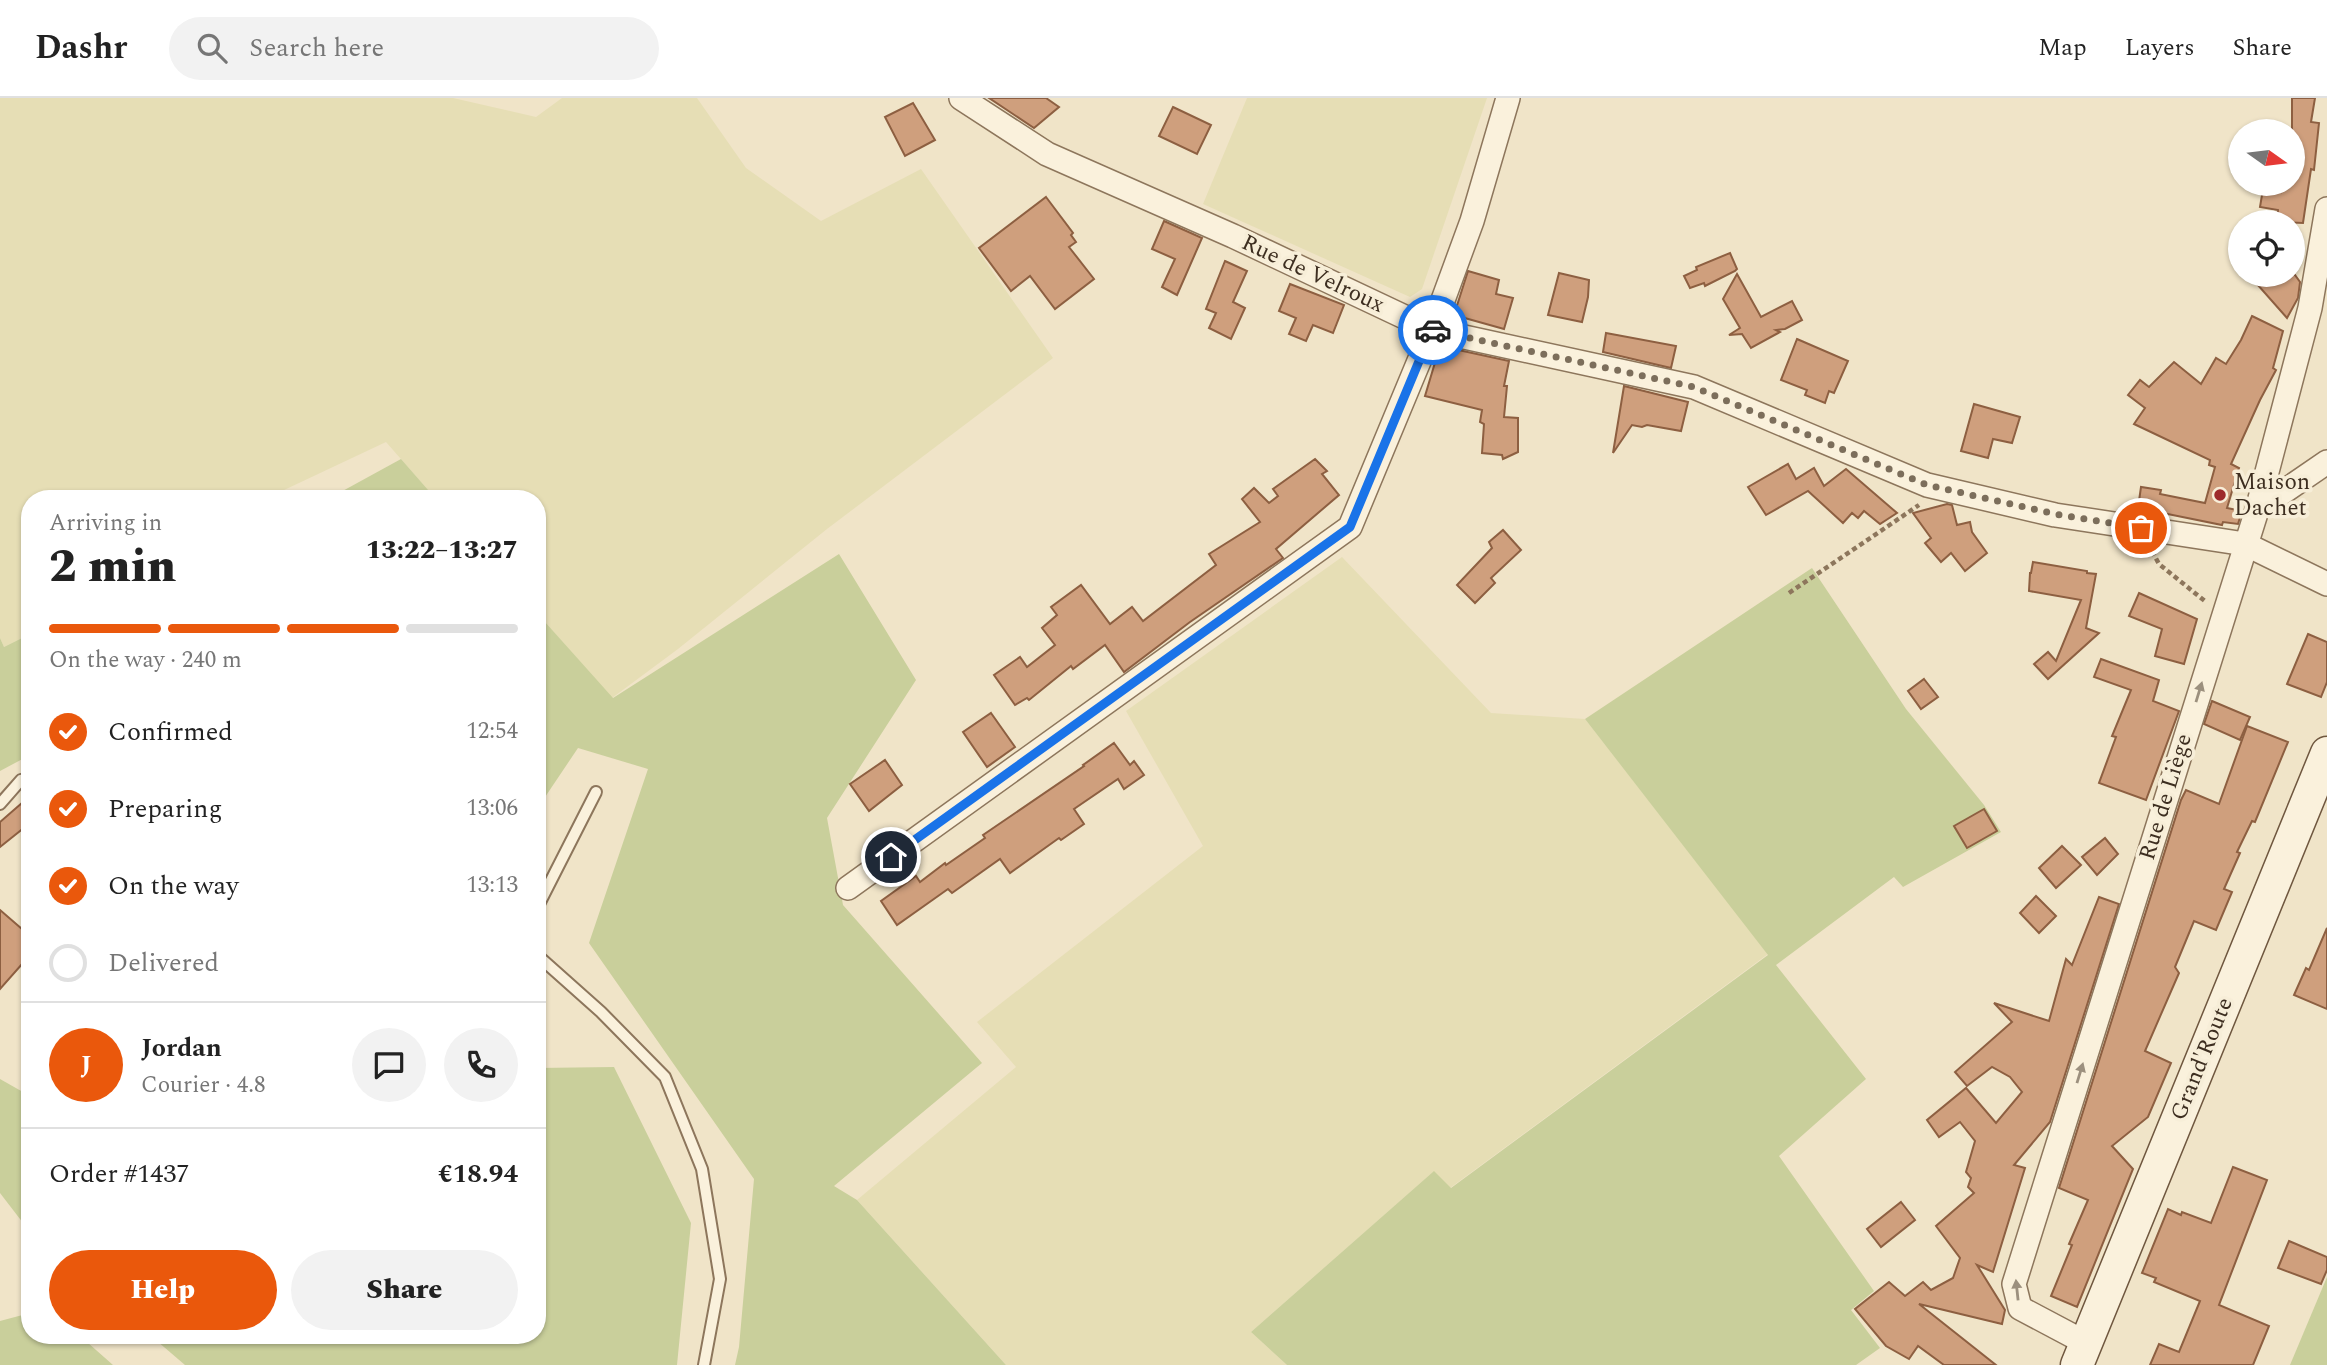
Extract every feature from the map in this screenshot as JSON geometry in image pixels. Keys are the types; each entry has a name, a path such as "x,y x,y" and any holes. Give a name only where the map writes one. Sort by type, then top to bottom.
{"main road":[{"name":"Grand'Route","path":"2082,1354 2327,754"}],"street":[{"name":"Rue de Velroux","path":"961,98 1048,154 1233,236 1432,330 1694,387 1927,485 2055,514 2245,544 2327,584"},
{"path":"848,888 1350,527 1432,330 1472,221 1508,98"},
{"name":"Rue de Liège","path":"2082,1354 2020,1308 2014,1284 2257,510 2310,308 2327,209"},
{"path":"2257,510 2327,462"}],"lane":[{"path":"0,804 21,780"},
{"path":"546,890 596,792"},
{"path":"546,963 601,1012 665,1077 702,1169 720,1279 704,1365"}],"path":[{"path":"1789,593 1942,488"},
{"path":"2141,528 2159,564 2223,616"}],"shaded area":[{"path":"0,98 453,98 536,117 562,98 697,98 746,168 821,221 921,169 1053,358 827,529 678,649 612,698 546,623 546,490 428,490 386,442 284,490 21,490 21,638 4,647 0,638"},
{"path":"1247,98 1487,98 1422,289 1410,297 1203,204"},
{"path":"1342,557 1491,713 1585,719 1768,954 1450,1188 1433,1172 1251,1332 1287,1365 1006,1365 857,1200 1016,1067 977,1022 1203,846 1126,711"}],"green space":[{"path":"401,459 428,490 344,490"},
{"path":"839,554 916,680 827,818 843,905 982,1063 834,1186 857,1200 1006,1365 735,1365 739,1347 754,1179 589,943 648,769 578,748 546,796 546,623 613,698"},
{"path":"1812,568 1906,709 1984,805 2001,832 1903,887 1894,877 1776,965 1866,1079 1779,1156 1874,1291 1851,1310 1880,1348 1856,1365 1287,1365 1251,1332 1434,1171 1451,1188 1768,955 1585,719"},
{"path":"0,638 4,647 21,638 21,760 0,771"},
{"path":"614,1067 691,1223 677,1365 185,1365 160,1344 546,1344 546,1068"},
{"path":"0,1079 21,1091 21,1220 0,1193"},
{"path":"2327,1277 2327,1365 2290,1365"},
{"path":"21,1315 21,1344 89,1344 113,1365 0,1365 0,1321"}],"building":[{"path":"989,98 1046,98 1059,107 1034,128"},
{"path":"2292,98 2315,98 2311,122 2319,123 2314,170 2311,169 2305,210 2260,207 2262,196 2305,196 2305,119 2292,119"},
{"path":"913,103 935,140 905,156 885,117"},
{"path":"1173,107 1211,125 1197,154 1159,136"},
{"path":"1046,197 1073,233 1071,235 1076,242 1069,247 1094,279 1055,309 1030,276 1011,291 979,248"},
{"path":"1164,221 1202,238 1177,295 1162,287 1175,259 1152,249"},
{"path":"1730,253 1737,269 1735,271 1705,286 1704,283 1690,288 1684,276 1697,270 1696,267"},
{"path":"1225,261 1247,271 1233,302 1245,308 1231,339 1209,328 1216,313 1206,309"},
{"path":"1468,271 1499,280 1496,294 1513,298 1504,329 1454,315"},
{"path":"1559,273 1589,280 1582,322 1548,315"},
{"path":"1737,274 1761,317 1792,301 1802,320 1785,329 1776,330 1780,332 1751,348 1742,334 1729,335 1740,328 1723,299"},
{"path":"1290,284 1344,305 1333,333 1313,325 1306,341 1289,334 1296,318 1279,311"},
{"path":"2260,287 2299,287 2298,298 2287,318"},
{"path":"2252,316 2283,331 2273,368 2276,370 2231,464 2239,468 2227,508 2242,511 2238,524 2223,522 2222,525 2138,508 2141,487 2161,490 2160,494 2205,503 2215,467 2209,465 2210,460 2134,424 2145,408 2128,395 2140,380 2149,387 2174,362 2201,384 2216,358 2226,364"},
{"path":"1606,333 1676,346 1671,368 1603,352"},
{"path":"1797,339 1848,361 1834,393 1829,391 1825,403 1805,395 1807,390 1781,380"},
{"path":"1440,346 1509,361 1504,386 1507,386 1504,417 1518,418 1518,452 1503,459 1502,455 1482,453 1482,410 1425,396"},
{"path":"1624,386 1688,402 1681,431 1632,425 1613,453"},
{"path":"1974,404 2020,417 2012,443 1993,439 1988,458 1961,451"},
{"path":"1315,459 1327,471 1322,474 1339,495 1276,549 1283,558 1190,622 1124,672 1105,645 1073,669 1071,666 1029,700 1027,698 1015,705 994,675 1020,657 1027,667 1055,645 1042,628 1057,615 1051,607 1081,585 1110,624 1132,607 1143,621 1216,565 1209,554 1260,522 1242,499 1254,488 1269,503 1278,496 1273,489"},
{"path":"1788,464 1796,479 1814,468 1824,486 1846,469 1897,513 1880,524 1864,511 1858,518 1852,513 1843,523 1808,491 1766,515 1748,487"},
{"path":"1952,505 1957,525 1970,522 1972,532 1987,553 1965,571 1951,553 1941,562 1925,543 1931,538 1913,513"},
{"path":"1503,530 1521,550 1491,578 1495,583 1475,603 1457,585 1492,548 1489,542"},
{"path":"2033,562 2096,574 2086,628 2099,633 2048,679 2034,664 2048,652 2056,661 2081,600 2029,591"},
{"path":"2139,593 2197,619 2184,664 2155,656 2162,629 2129,616"},
{"path":"2308,634 2327,642 2327,682 2321,697 2287,684"},
{"path":"2101,659 2159,680 2153,701 2179,711 2146,800 2099,783 2116,737 2112,736 2131,690 2094,677"},
{"path":"1924,679 1938,697 1921,709 1908,691"},
{"path":"2212,701 2250,717 2240,740 2204,724"},
{"path":"991,713 1015,747 987,767 963,732"},
{"path":"2247,726 2288,742 2255,822 2252,821 2237,852 2240,853 2224,889 2232,892 2216,930 2194,921 2175,967 2179,973 2145,1051 2171,1063 2148,1117 2112,1146 2133,1169 2077,1307 2051,1296 2088,1200 2059,1188 2181,800 2186,790 2219,804"},
{"path":"1114,743 1130,765 1134,761 1144,775 1124,789 1118,779 1074,809 1084,824 1061,840 1059,838 1010,873 1000,859 952,893 948,889 897,925 881,901 916,876 920,882 945,863 946,865 985,838 983,835"},
{"path":"885,760 902,785 869,811 850,784"},
{"path":"21,804 21,830 0,847 0,822"},
{"path":"1984,809 1997,831 1967,848 1954,826"},
{"path":"2105,838 2118,854 2097,875 2082,857"},
{"path":"2062,846 2081,865 2056,888 2039,868"},
{"path":"2036,896 2056,916 2039,933 2020,913"},
{"path":"2099,897 2119,904 2050,1122 2014,1165 2025,1168 1993,1272 1977,1265 2005,1310 2002,1324 1919,1304 1996,1365 1944,1365 1918,1346 1909,1359 1886,1346 1855,1309 1889,1282 1905,1296 1923,1282 1931,1290 1953,1278 1960,1258 1936,1226 1974,1193 1968,1187 1971,1178 1966,1172 1975,1141 1960,1122 1939,1137 1927,1120 1966,1088 1996,1123 2022,1092 2010,1077 1992,1067 1967,1086 1955,1072 2012,1022 1994,1003 2049,1021 2066,959 2072,965"},
{"path":"0,910 21,928 21,965 0,989"},
{"path":"2327,928 2327,1009 2294,995 2306,968 2309,970"},
{"path":"2233,1167 2267,1180 2219,1305 2269,1326 2253,1365 2150,1365 2159,1344 2179,1352 2200,1301 2154,1282 2156,1278 2142,1273 2168,1209 2211,1223"},
{"path":"1901,1202 1915,1220 1881,1247 1867,1229"},
{"path":"2289,1241 2327,1257 2327,1270 2321,1284 2278,1268"}],"way so far":[{"path":"1433,330 1694,387 1927,485 2055,514 2141,528"}],"place":[{"name":"Maison Dachet","path":"2220,495"}],"route":[{"path":"891,857 1350,527 1433,330"}]}
